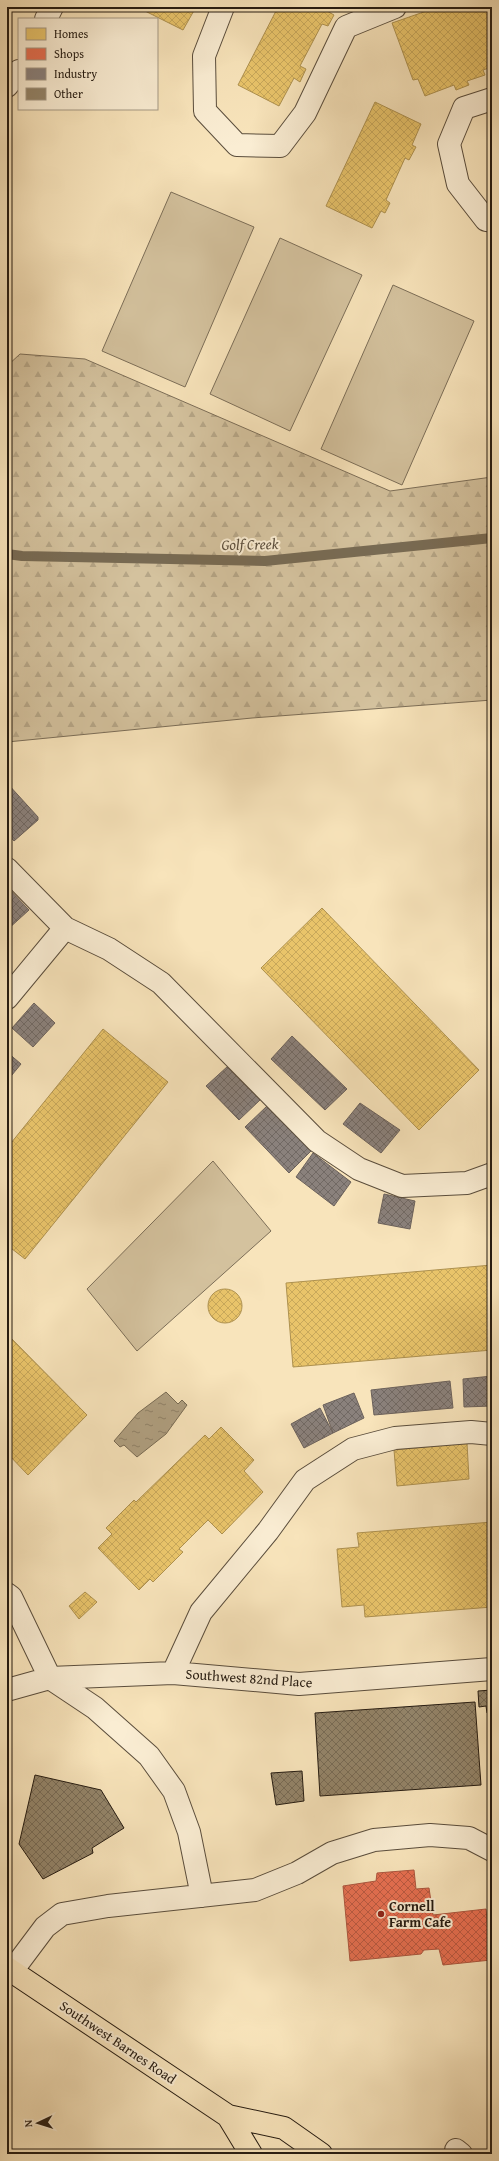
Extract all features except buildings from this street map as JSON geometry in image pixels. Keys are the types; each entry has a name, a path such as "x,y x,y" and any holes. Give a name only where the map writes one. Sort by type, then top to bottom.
{"main road":[{"name":"Southwest Barnes Road","path":"9,1970 228,2116 284,2128 321,2154"},
{"name":"Southwest Barnes Road","path":"228,2116 251,2154"}],"street":[{"path":"46,18 52,7"},
{"path":"223,7 204,56 205,111 237,145 280,146 305,113 346,27 395,7"},
{"path":"7,86 18,72"},
{"path":"492,99 464,108 449,144 458,184 486,220 492,221"},
{"path":"7,869 65,928 108,949 161,983 317,1141 359,1169 402,1186 466,1183 492,1174"},
{"path":"7,998 65,928"},
{"path":"172,1673 201,1612 268,1531 305,1480 353,1449 395,1438 471,1432 492,1434"},
{"path":"7,1594 50,1678 95,1708 149,1756 174,1790 189,1832 202,1896"},
{"name":"Southwest 82nd Place","path":"7,1690 50,1678 172,1673 299,1684 492,1669"},
{"path":"9,1970 45,1927 62,1914 108,1906 255,1890 297,1872 332,1853 374,1840 430,1835 469,1838 492,1850"}],"green space":[{"path":"171,192 254,227 185,387 102,351"},
{"path":"280,238 362,275 290,431 210,394"},
{"path":"393,285 474,321 402,485 321,449"},
{"path":"20,354 85,359 390,491 492,477 492,700 252,718 7,742 7,366"},
{"path":"213,1161 271,1231 137,1351 87,1289"}],"water":[{"path":"166,1392 178,1404 182,1400 187,1405 166,1434 137,1457 124,1445 120,1447 114,1441 138,1413"}],"waterway":[{"name":"Golf Creek","path":"7,554 22,556 265,561 492,538"}],"place":[{"name":"Cornell Farm Cafe","path":"381,1914"}]}
